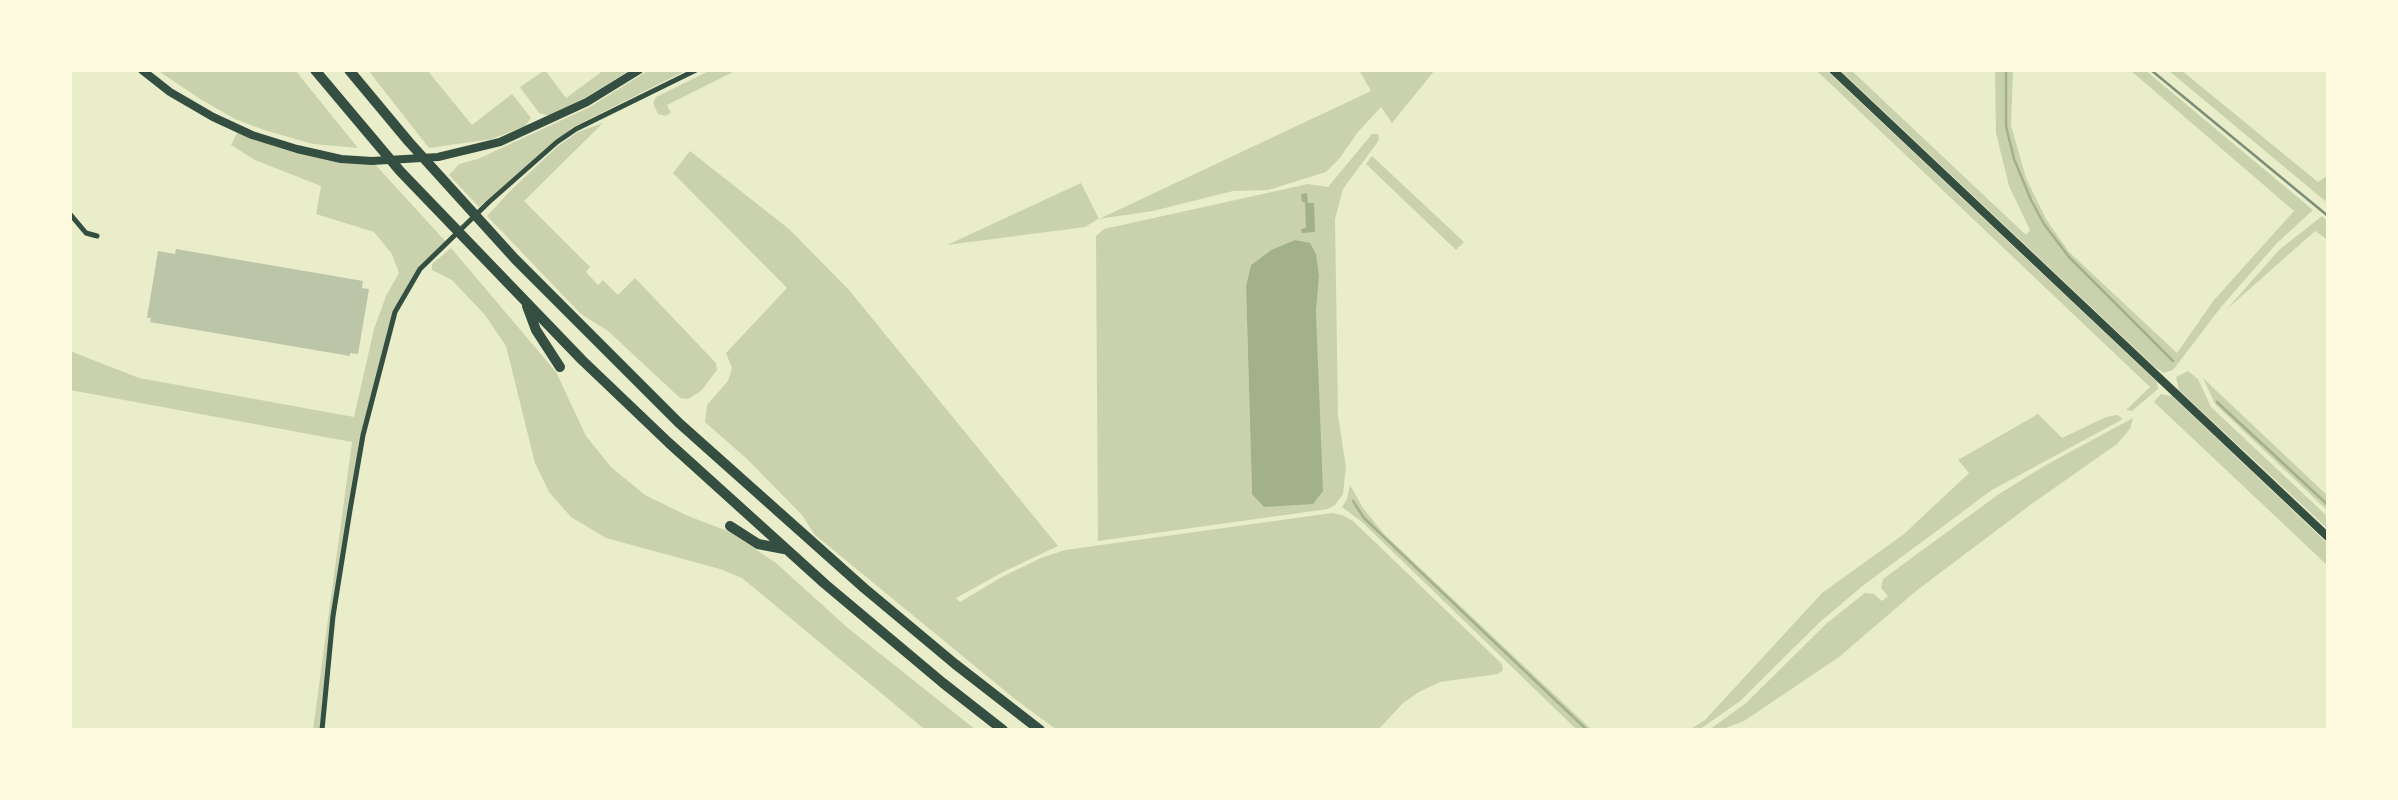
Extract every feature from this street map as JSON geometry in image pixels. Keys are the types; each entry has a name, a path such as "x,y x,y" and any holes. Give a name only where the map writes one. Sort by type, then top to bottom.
{"highway":[{"path":"315,70 400,171 582,360 668,443 785,549 933,675 1003,730"},
{"path":"349,70 409,142 514,259 671,416 864,588 1040,730"},
{"path":"525,301 536,330 560,367"},
{"path":"730,526 758,544 785,549"}],"main road":[{"path":"142,70 170,92 214,117 239,129 297,149 341,159 407,161 470,151 500,142 587,102 639,70"},
{"path":"1833,70 2328,537"}],"street":[{"path":"322,730 333,616 363,435 395,312 420,269 437,251 557,142 576,129 696,70"},
{"path":"70,214 86,233 97,236"}],"shaded area":[{"path":"157,70 295,70 358,148 313,144 235,119"},
{"path":"368,70 427,70 472,125 512,94 531,118 525,126 492,139 429,148"},
{"path":"545,70 566,98 604,70 630,70 585,98 549,116 539,113 520,87"},
{"path":"649,70 687,70 573,127 479,207 449,175 459,164 478,159 590,107"},
{"path":"711,70 737,70 667,105 671,113 665,116 658,114 653,103 656,97"},
{"path":"1359,70 1435,70 1392,123 1381,107 1326,172 1268,190 1233,191 1153,211 1099,219 1371,91"},
{"path":"1816,70 1826,70 2157,382 2158,389 2132,411 2126,410 2150,387"},
{"path":"1840,70 1851,70 2026,235 2030,230 2009,186 1996,133 1995,70 2013,70 2011,125 2026,178 2046,219 2069,252 2177,353 2214,300 2294,211 2130,70 2145,70 2313,210 2276,244 2221,307 2173,370 2164,373"},
{"path":"2168,70 2181,70 2318,182 2328,175 2328,199 2325,201"},
{"path":"603,123 524,201 590,267 586,272 598,285 603,280 618,295 635,278 716,363 717,370 701,391 688,399 680,398 608,331 581,314 487,216 558,146 578,132"},
{"path":"239,129 297,149 372,161 447,243 420,269 395,312 377,379 350,510 320,730 313,730 352,442 70,390 70,351 139,378 354,417 374,329 386,296 399,273 392,254 374,232 316,214 321,186 255,160 231,145"},
{"path":"1372,134 1378,134 1379,140 1343,189 1335,219 1338,415 1346,467 1343,494 1335,505 1328,509 1098,541 1096,236 1104,229 1308,184 1328,187","holes":["1296,240 1319,277 1316,313 1252,494 1246,286 1251,265 1271,250"]},
{"path":"690,151 789,229 849,290 1058,546 956,598 960,602 1002,577 1041,558 1065,550 1332,513 1353,521 1502,664 1503,670 1498,674 1440,682 1419,692 1403,703 1378,730 1057,730 1015,699 815,535 802,515 747,459 705,422 707,405 728,381 732,368 726,353 787,288 673,173"},
{"path":"1372,156 1464,242 1456,250 1366,164"},
{"path":"1081,183 1099,219 1085,227 947,245"},
{"path":"1307,193 1308,203 1314,203 1315,232 1302,233 1301,229 1306,228 1305,202 1302,202 1301,194"},
{"path":"2322,216 2328,222 2328,240 2315,231 2227,309 2279,250"},
{"path":"1295,240 1310,243 1316,254 1319,277 1316,313 1323,491 1313,504 1264,507 1252,494 1246,286 1251,265 1271,250"},
{"path":"451,248 556,372 586,436 611,467 645,495 730,532 776,563 849,629 976,730 927,730 922,727 742,578 720,569 606,538 571,517 549,492 535,463 506,346 485,315 452,280 432,270 432,264"},
{"path":"2188,371 2198,379 2211,407 2328,517 2328,529 2179,390 2176,377"},
{"path":"2203,378 2328,496 2328,511 2215,404"},
{"path":"2161,394 2172,396 2328,544 2328,566 2154,402"},
{"path":"2038,414 2062,438 2106,417 2117,415 2123,419 1992,490 1865,584 1820,622 1740,701 1699,730 1689,730 1705,720 1822,593 1904,534 1969,473 1958,460"},
{"path":"2133,418 2130,429 2117,444 1916,591 1839,657 1744,721 1720,730 1709,730 1746,703 1827,623 1865,593 1874,594 1882,601 1888,596 1881,588 1883,579 1999,494"},
{"path":"1350,485 1363,508 1384,534 1592,730 1577,730 1362,522 1342,507"}],"building":[{"path":"176,249 363,281 362,288 369,289 358,354 350,353 350,356 150,322 151,318 147,318 158,251 175,254"}],"waterway":[{"path":"2006,70 2006,126 2014,159 2044,224 2069,257 2173,361"},
{"path":"2217,402 2328,505"},
{"path":"1353,501 1364,518 1587,730"}],"railway":[{"path":"2151,70 2328,216"}]}
